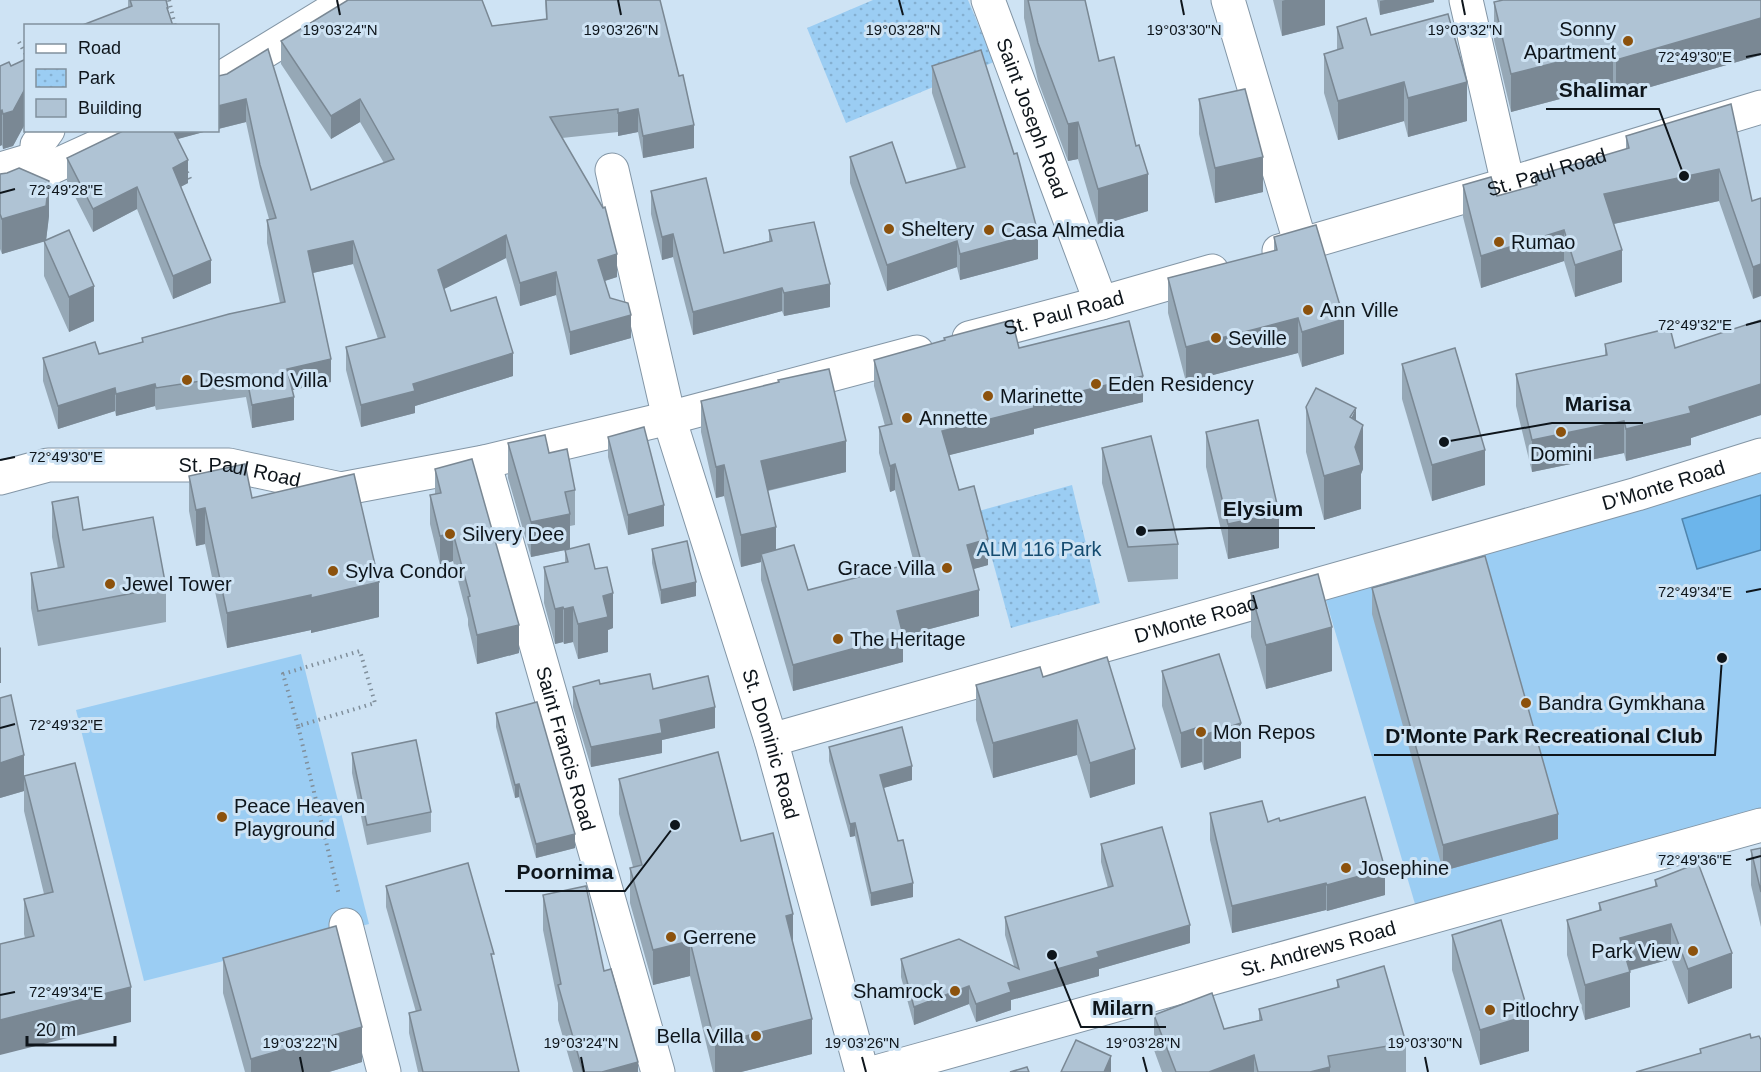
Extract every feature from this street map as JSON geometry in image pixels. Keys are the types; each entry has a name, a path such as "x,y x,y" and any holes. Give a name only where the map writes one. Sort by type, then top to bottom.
{"street":[{"path":"219,79 349,0"},
{"name":"Saint Joseph Road","path":"988,0 1101,303"},
{"path":"1228,0 1301,245"},
{"path":"1466,0 1508,184"},
{"name":"St. Paul Road","path":"0,478 48,465 229,465 341,489 484,462 669,418 1101,303 1761,107"},
{"path":"0,184 35,157 37,145 47,132"},
{"path":"0,184 118,133"},
{"name":"St. Dominic Road","path":"612,170 669,418 771,740 862,1072"},
{"name":"D'Monte Road","path":"771,740 1615,500 1761,455"},
{"name":"Saint Francis Road","path":"484,462 658,1072"},
{"name":"St. Andrews Road","path":"876,1072 1761,825"},
{"path":"346,925 384,1072"}],"path":[{"path":"169,0 175,24"},
{"path":"20,42 24,51"},
{"path":"186,171 191,181"},
{"path":"298,726 375,703 360,651 283,674 298,726 346,925"}],"green space":[{"path":"873,0 968,0 994,62 846,123 807,28"},
{"name":"Bandra Gymkhana","path":"1761,467 1761,816 1415,904 1325,597"},
{"name":"ALM 116 Park","path":"1072,485 1100,603 1011,628 979,511"},
{"name":"Peace Heaven Playground","path":"301,654 369,924 144,981 76,710"}],"shaded area":[{"path":"1761,495 1761,550 1697,569 1682,519"}],"building":[{"path":"130,0 166,0 172,24 85,24 132,6"},
{"path":"348,0 482,0 492,26 547,19 546,0 660,0 679,76 683,75 694,125 643,136 638,109 618,113 618,109 550,117 603,208 605,207 617,254 598,260 610,298 628,303 631,315 570,332 556,272 520,283 506,235 438,270 451,311 496,297 513,353 413,384 415,391 361,405 346,347 385,337 353,241 308,251 331,359 287,369 294,397 252,405 246,374 156,388 155,384 116,394 115,388 58,406 43,358 95,342 99,354 143,342 142,338 229,314 285,302 267,220 276,218 260,165 246,99 219,106 219,76 227,74 268,49 311,190 394,159 360,99 331,116 281,41"},
{"path":"1028,0 1085,0 1099,61 1114,57 1136,146 1139,145 1148,174 1098,189 1078,122 1068,124 1038,43"},
{"path":"1503,0 1761,0 1761,18 1616,60 1613,48 1511,74 1494,2"},
{"path":"1448,14 1467,82 1408,98 1404,82 1338,101 1324,54 1343,48 1337,27 1366,18 1371,35"},
{"path":"981,50 1014,154 1017,153 1038,233 960,254 957,241 887,265 850,157 892,142 906,183 965,167 932,66"},
{"path":"24,60 24,91 13,111 3,114 2,110 0,111 0,66 9,62 11,66"},
{"path":"1245,89 1263,157 1215,168 1199,99"},
{"path":"1731,104 1752,201 1761,198 1761,264 1753,267 1719,169 1604,194 1622,250 1575,265 1564,230 1481,256 1463,185 1491,177 1497,196 1537,185 1535,176 1629,148 1626,136"},
{"path":"121,132 174,132 188,160 173,168 211,260 173,276 137,187 93,209 67,158"},
{"path":"19,168 49,181 46,206 2,219 0,174"},
{"path":"706,178 724,253 772,241 769,230 814,222 830,284 784,293 782,288 693,312 673,234 662,237 651,191"},
{"path":"1316,225 1344,319 1302,332 1298,318 1186,347 1168,278 1277,250 1274,237"},
{"path":"69,230 94,286 69,297 44,241"},
{"path":"1012,320 1019,348 1129,321 1143,376 1033,403 1034,408 942,431 959,490 974,486 988,539 967,545 979,590 897,611 903,635 793,665 761,554 794,545 808,590 921,561 895,464 890,466 879,427 892,424 874,360"},
{"path":"1761,320 1761,384 1689,407 1691,413 1626,429 1624,421 1532,440 1516,374 1607,355 1605,344 1670,328 1675,348"},
{"path":"1455,348 1485,450 1432,465 1402,364"},
{"path":"829,369 846,441 761,461 776,527 741,535 724,465 716,467 701,401"},
{"path":"1316,388 1356,408 1350,417 1363,425 1355,447 1361,465 1324,476 1306,407"},
{"path":"1258,420 1279,513 1228,524 1206,432"},
{"path":"644,427 664,505 628,515 608,437"},
{"path":"545,435 549,453 567,449 575,490 565,492 570,514 531,522 508,443"},
{"path":"1151,436 1178,544 1128,547 1102,448"},
{"path":"472,459 519,625 477,635 468,597 470,596 453,533 440,536 430,495 441,493 435,469"},
{"path":"245,464 252,498 354,474 379,582 311,598 311,595 227,613 205,508 196,510 189,476"},
{"path":"78,497 83,530 153,517 166,587 38,611 31,573 64,567 52,502"},
{"path":"687,541 696,582 661,590 652,549"},
{"path":"589,544 595,569 607,567 613,593 603,596 608,617 578,624 573,607 555,609 544,567 568,562 565,550"},
{"path":"1485,556 1558,814 1443,845 1372,588"},
{"path":"1318,574 1332,627 1266,645 1251,593"},
{"path":"1219,654 1241,723 1204,735 1202,726 1181,733 1162,671"},
{"path":"1107,657 1135,749 1090,763 1077,720 993,743 976,685 1040,667 1043,677"},
{"path":"650,674 653,689 708,676 715,707 660,720 662,733 591,747 573,687 599,680 600,684"},
{"path":"11,695 24,755 0,763 0,698"},
{"path":"537,702 575,834 536,844 519,784 515,785 496,713"},
{"path":"902,727 912,766 880,775 898,841 903,840 913,883 871,893 855,823 850,824 829,747"},
{"path":"416,740 431,812 367,825 352,753"},
{"path":"718,752 741,841 773,833 793,914 786,916 812,1019 715,1044 690,941 653,950 630,868 642,865 619,779"},
{"path":"75,763 131,987 0,1020 0,944 34,936 24,899 53,892 24,776"},
{"path":"1365,797 1385,869 1327,885 1326,883 1232,906 1210,813 1262,801 1268,822 1279,818 1280,821"},
{"path":"1162,827 1190,925 1097,952 1099,957 1008,983 1011,992 976,1004 969,986 914,1007 901,959 959,939 1019,969 1005,917 1113,886 1101,844"},
{"path":"1761,848 1761,892 1751,850"},
{"path":"468,863 494,954 491,954 519,1072 423,1072 409,1013 421,1010 386,886"},
{"path":"1698,863 1732,953 1688,969 1671,924 1620,938 1630,972 1585,985 1567,920 1601,910 1599,903 1657,886 1655,880"},
{"path":"586,886 604,971 611,969 638,1062 602,1072 583,1072 558,985 561,984 543,895"},
{"path":"1501,920 1529,1015 1480,1030 1452,935"},
{"path":"336,926 362,1027 251,1059 223,958"},
{"path":"1384,966 1406,1043 1328,1056 1330,1067 1310,1072 1258,1072 1254,1055 1209,1072 1176,1072 1154,1015 1212,993 1224,1029 1262,1020 1259,1009 1339,987 1337,980"},
{"path":"1750,1034 1751,1038 1759,1036 1761,1040 1761,1072 1636,1072 1701,1053 1700,1049"},
{"path":"1076,1040 1111,1056 1104,1072 1061,1072"},
{"path":"1027,1067 1029,1072 1010,1072"}],"place":[{"name":"Sonny Apartment","path":"1628,41"},
{"name":"Shalimar","path":"1684,176"},
{"name":"Sheltery","path":"889,229"},
{"name":"Casa Almedia","path":"989,230"},
{"name":"Rumao","path":"1499,242"},
{"name":"Ann Ville","path":"1308,310"},
{"name":"Seville","path":"1216,338"},
{"name":"Desmond Villa","path":"187,380"},
{"name":"Eden Residency","path":"1096,384"},
{"name":"Marinette","path":"988,396"},
{"name":"Annette","path":"907,418"},
{"name":"Domini","path":"1561,432"},
{"name":"Marisa","path":"1444,442"},
{"name":"Elysium","path":"1141,531"},
{"name":"Silvery Dee","path":"450,534"},
{"name":"Grace Villa","path":"947,568"},
{"name":"Sylva Condor","path":"333,571"},
{"name":"Jewel Tower","path":"110,584"},
{"name":"The Heritage","path":"838,639"},
{"name":"D'Monte Park Recreational Club","path":"1722,658"},
{"name":"Bandra Gymkhana","path":"1526,703"},
{"name":"Mon Repos","path":"1201,732"},
{"name":"Peace Heaven Playground","path":"222,817"},
{"name":"Poornima","path":"675,825"},
{"name":"Josephine","path":"1346,868"},
{"name":"Gerrene","path":"671,937"},
{"name":"Park View","path":"1693,951"},
{"name":"Milarn","path":"1052,955"},
{"name":"Shamrock","path":"955,991"},
{"name":"Pitlochry","path":"1490,1010"},
{"name":"Bella Villa","path":"756,1036"}]}
